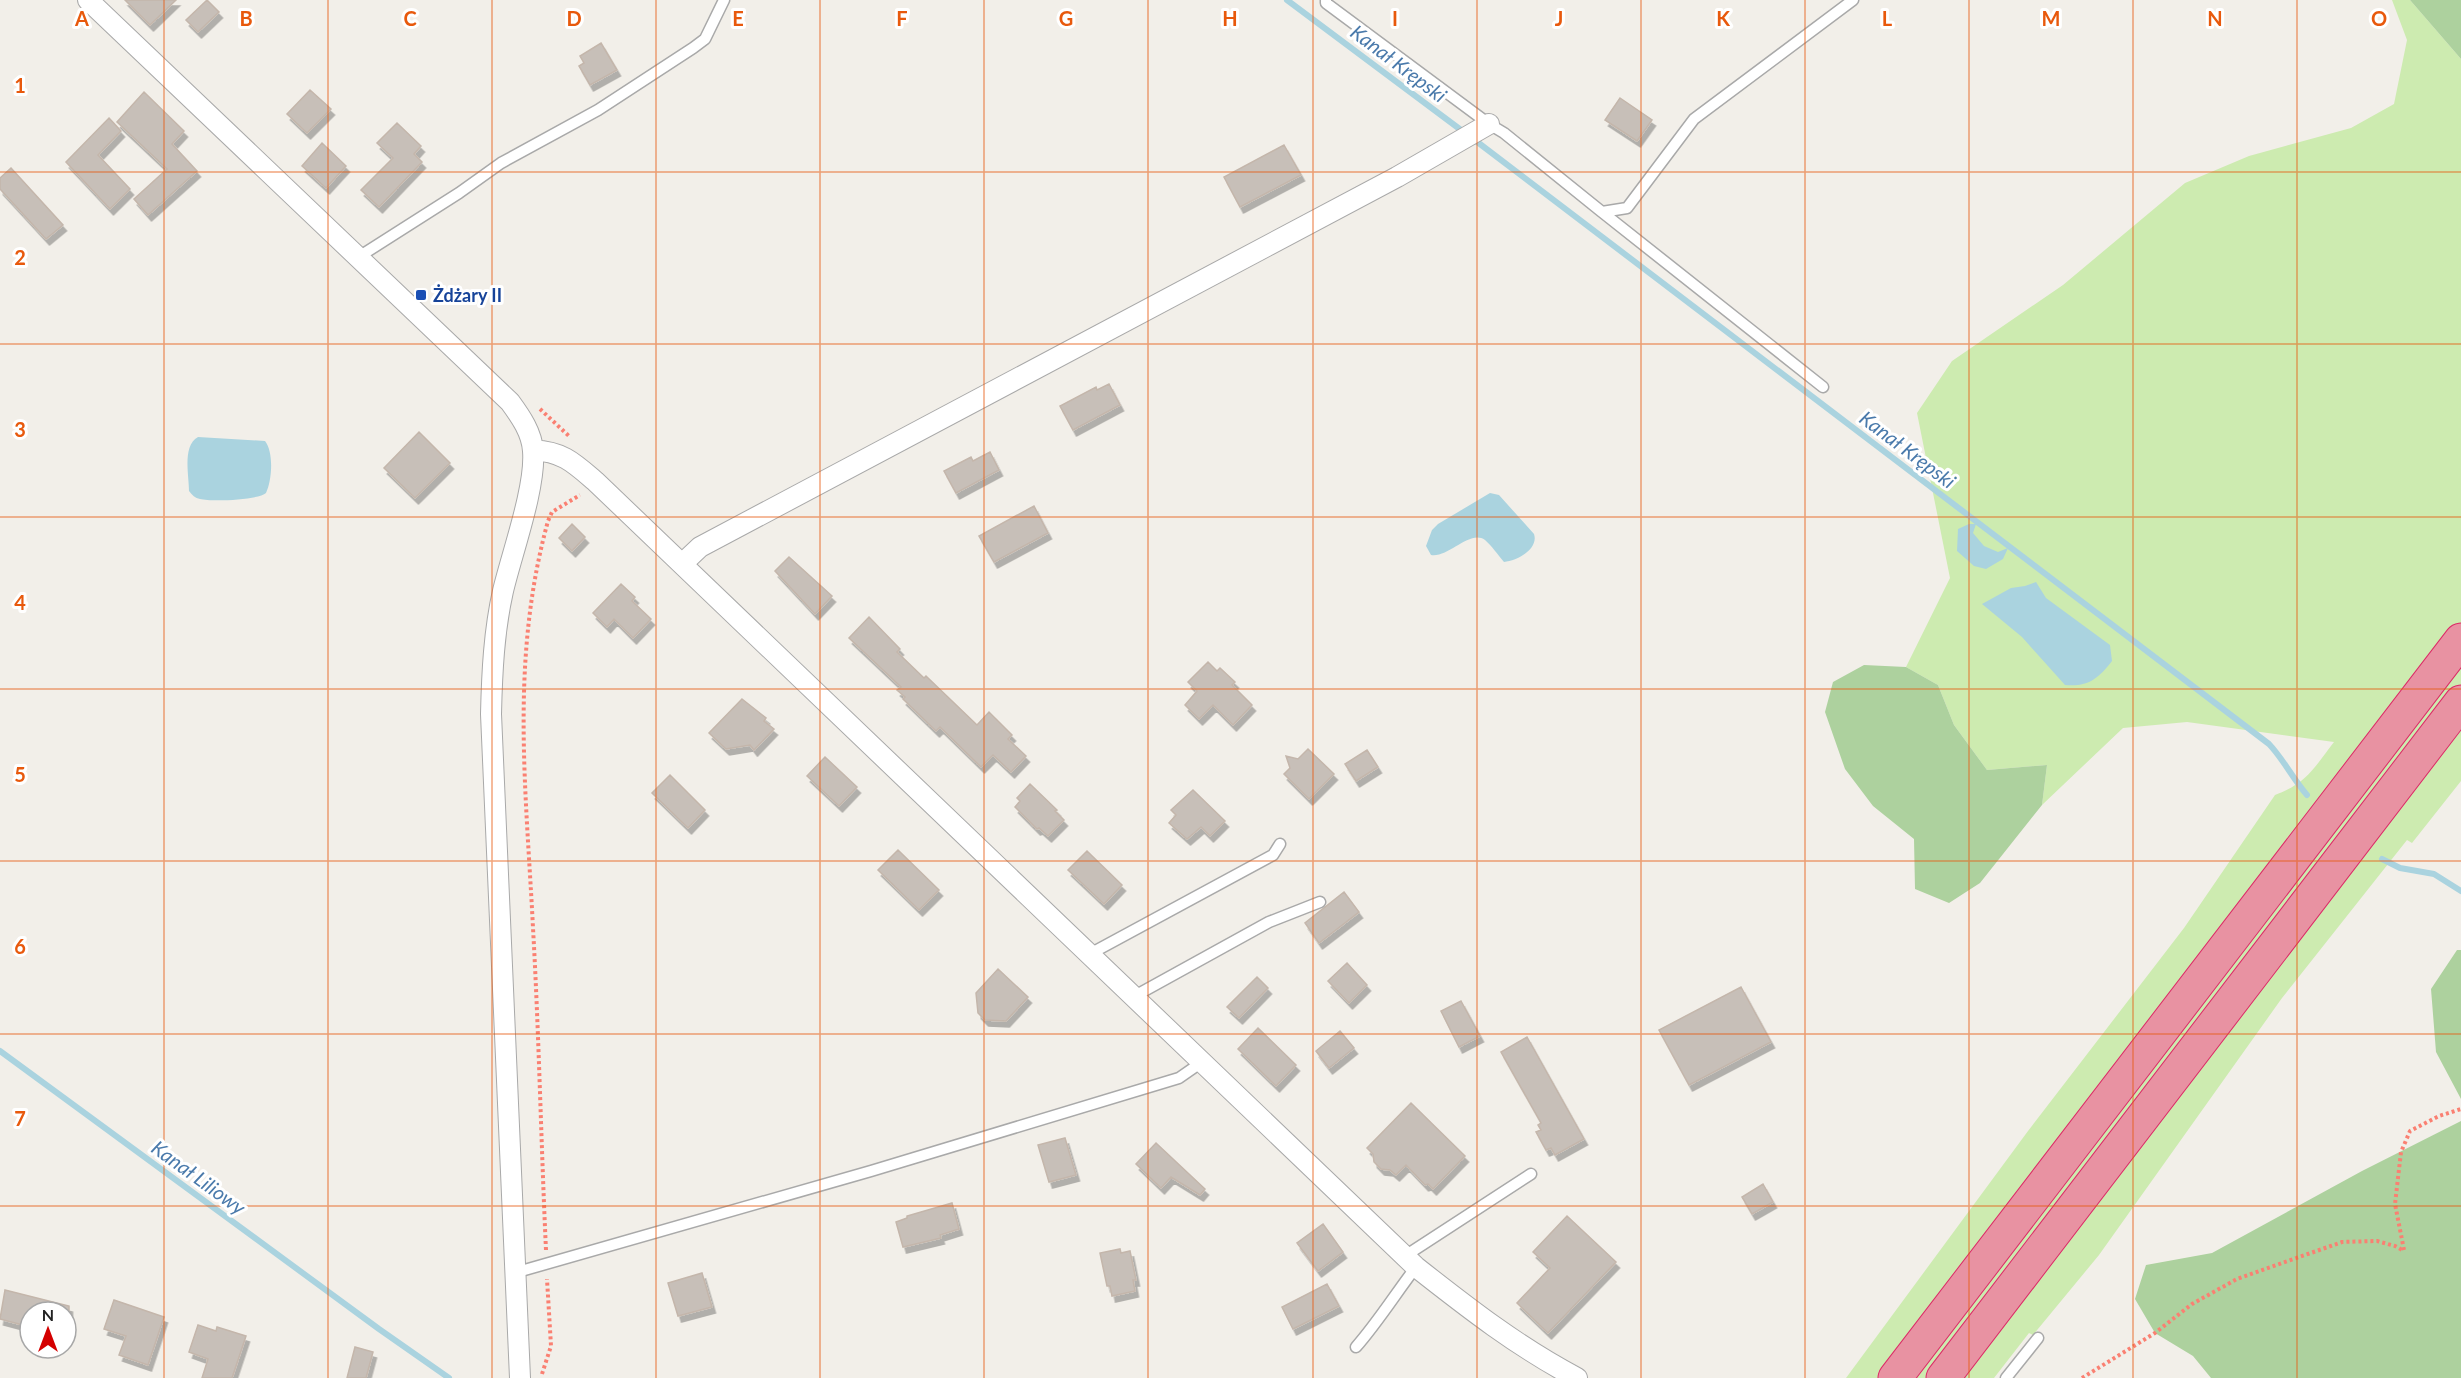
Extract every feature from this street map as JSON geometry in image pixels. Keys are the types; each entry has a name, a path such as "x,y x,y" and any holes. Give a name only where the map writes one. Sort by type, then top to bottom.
{"highway":[{"path":"1895,1378 2461,640"},
{"path":"1943,1378 2461,702"}],"street":[{"path":"88,0 510,402 525,423 533,450 528,492 499,610 493,655 491,714 520,1378"},
{"path":"682,564 700,547 1397,177 1489,124"},
{"path":"533,450 556,453 566,457 595,481 1411,1262 1495,1329 1577,1378"}],"lane":[{"path":"357,258 501,163 598,110 693,48 705,39 724,0"},
{"path":"1326,0 1326,3 1504,133 1823,387"},
{"path":"1602,212 1627,208 1694,119 1853,0"},
{"path":"1088,955 1274,855 1280,844"},
{"path":"1132,997 1259,927 1320,902"},
{"path":"514,1273 872,1171 1179,1078 1202,1062"},
{"path":"1356,1347 1374,1326 1411,1262 1531,1174"},
{"path":"2006,1378 2038,1338"}],"path":[{"path":"542,1378 542,1371 551,1346 533,927 525,809 522,706 525,643 534,584 549,516 595,481"},
{"path":"2082,1378 2155,1333 2192,1304 2238,1279 2342,1242 2377,1241 2395,1245 2404,1251 2395,1204 2401,1152 2410,1131 2439,1116 2461,1109"}],"green space":[{"path":"2392,0 2410,0 2461,59 2461,781 2412,843 2407,840 2282,998 2099,1255 2033,1335 2029,1333 1994,1378 1846,1378 2028,1131 2184,928 2275,795 2302,780 2334,742 2187,722 2123,728 2042,805 2047,765 1987,770 1954,725 1938,685 1906,667 1950,578 1917,413 1952,361 2063,285 2185,183 2249,156 2351,128 2394,104 2407,40"},
{"path":"2410,0 2461,0 2461,59"},
{"path":"1864,665 1906,667 1938,685 1954,725 1987,770 2047,765 2042,805 1980,883 1949,903 1915,889 1914,839 1873,806 1845,769 1825,712 1833,682"},
{"path":"2457,950 2461,950 2461,1099 2436,1052 2431,989"},
{"path":"2461,1121 2461,1378 2211,1378 2193,1356 2155,1333 2135,1299 2146,1265 2212,1253 2362,1171"}],"water":[{"path":"198,437 265,441 270,452 271,467 266,493 245,499 224,500 198,499 194,496 189,491 188,454 193,441"},
{"path":"1490,493 1499,495 1534,534 1535,539 1530,549 1521,557 1504,562 1488,542 1473,538 1438,555 1431,555 1426,546 1432,530 1438,524"},
{"path":"1969,524 1976,524 1973,533 1984,546 1998,552 2008,548 2003,559 1986,569 1974,566 1957,551 1958,529"},
{"path":"2036,582 2046,598 2110,645 2112,661 2102,673 2092,680 2080,685 2065,685 2022,637 1982,604 2011,588"}],"building":[{"path":"125,0 176,0 150,25"},
{"path":"207,0 219,12 198,32 186,20"},
{"path":"601,43 617,70 590,85 579,66 584,63 580,56"},
{"path":"310,90 331,109 307,133 287,114"},
{"path":"144,92 184,131 172,144 197,171 148,215 134,199 167,169 117,122"},
{"path":"1620,98 1652,120 1637,141 1605,120"},
{"path":"109,118 121,131 98,155 130,189 110,209 66,162"},
{"path":"397,123 421,146 414,154 422,162 379,207 361,190 393,158 377,143"},
{"path":"322,143 346,166 326,188 302,166"},
{"path":"1284,145 1301,175 1240,207 1224,177"},
{"path":"11,168 63,225 46,239 0,189 0,178"},
{"path":"1109,384 1120,405 1073,430 1060,406 1096,387 1097,390"},
{"path":"419,432 450,463 415,498 384,468"},
{"path":"990,452 999,470 956,493 944,471 971,457 973,461"},
{"path":"1034,506 1048,533 994,562 979,536"},
{"path":"572,524 585,537 572,551 559,538"},
{"path":"789,557 832,596 815,614 775,571"},
{"path":"621,584 635,597 632,601 651,619 633,638 614,619 607,627 593,613"},
{"path":"869,617 900,649 897,652 924,678 926,676 977,725 989,712 1012,735 1008,739 1026,756 1011,772 993,755 981,767 940,727 936,731 903,699 905,697 897,690 901,687 849,638"},
{"path":"1208,662 1217,671 1220,668 1235,682 1232,685 1252,705 1233,725 1213,705 1199,719 1185,705 1197,691 1188,682"},
{"path":"742,699 766,718 764,721 774,729 754,750 750,745 726,749 709,733"},
{"path":"1308,749 1334,774 1309,799 1284,774 1290,768 1286,756 1298,759"},
{"path":"1367,750 1378,767 1356,781 1345,764"},
{"path":"825,757 857,787 839,806 807,776"},
{"path":"670,775 705,810 688,828 652,793"},
{"path":"1030,784 1064,820 1048,836 1039,828 1037,829 1015,807 1020,801 1017,798"},
{"path":"1193,790 1225,821 1210,836 1201,827 1187,839 1169,823 1176,815 1171,810"},
{"path":"898,850 939,890 919,910 878,870"},
{"path":"1087,851 1122,885 1104,904 1068,870"},
{"path":"1344,892 1359,912 1319,943 1305,923"},
{"path":"1347,963 1367,985 1349,1003 1328,981"},
{"path":"998,969 1028,997 1006,1021 985,1020 978,1013 976,993"},
{"path":"1257,977 1268,988 1239,1018 1227,1007"},
{"path":"1741,987 1771,1042 1689,1085 1659,1030"},
{"path":"1461,1001 1480,1036 1459,1047 1441,1011"},
{"path":"1258,1028 1296,1065 1276,1086 1238,1049"},
{"path":"1340,1031 1354,1048 1329,1068 1316,1051"},
{"path":"1527,1037 1584,1139 1555,1155 1551,1148 1546,1150 1536,1132 1541,1130 1538,1125 1541,1123 1501,1052"},
{"path":"1411,1103 1465,1156 1433,1189 1428,1184 1425,1185 1406,1165 1396,1175 1390,1170 1381,1169 1374,1162 1373,1154 1367,1148"},
{"path":"1065,1138 1076,1175 1049,1182 1038,1145"},
{"path":"1156,1143 1205,1189 1200,1195 1171,1177 1161,1188 1136,1164"},
{"path":"1763,1184 1773,1202 1752,1214 1742,1197"},
{"path":"952,1203 959,1229 940,1235 941,1238 903,1247 896,1222 907,1216"},
{"path":"1567,1216 1616,1262 1548,1333 1517,1303 1550,1268 1533,1252"},
{"path":"1323,1224 1343,1252 1318,1271 1297,1243"},
{"path":"1120,1249 1121,1253 1130,1251 1136,1280 1133,1280 1135,1291 1112,1296 1110,1286 1107,1286 1100,1253"},
{"path":"702,1273 712,1307 678,1316 668,1283"},
{"path":"1327,1284 1339,1306 1293,1329 1282,1307"},
{"path":"5,1290 45,1300 18,1300 18,1324 0,1319"},
{"path":"114,1300 164,1317 148,1365 119,1355 126,1336 104,1329"},
{"path":"198,1325 216,1331 217,1327 246,1336 232,1378 202,1378 208,1359 189,1352"},
{"path":"355,1347 373,1352 366,1378 347,1378"}],"waterway":[{"name":"Kanał Krępski","path":"1287,0 1461,130"},
{"name":"Kanał Krępski","path":"1476,141 2269,744 2307,795"},
{"name":"Kanał Krępski","path":"2382,859 2400,868 2434,874 2461,891"},
{"name":"Kanał Liliowy","path":"0,1051 449,1378"}],"place":[{"name":"Żdżary II","path":"421,295"}]}
